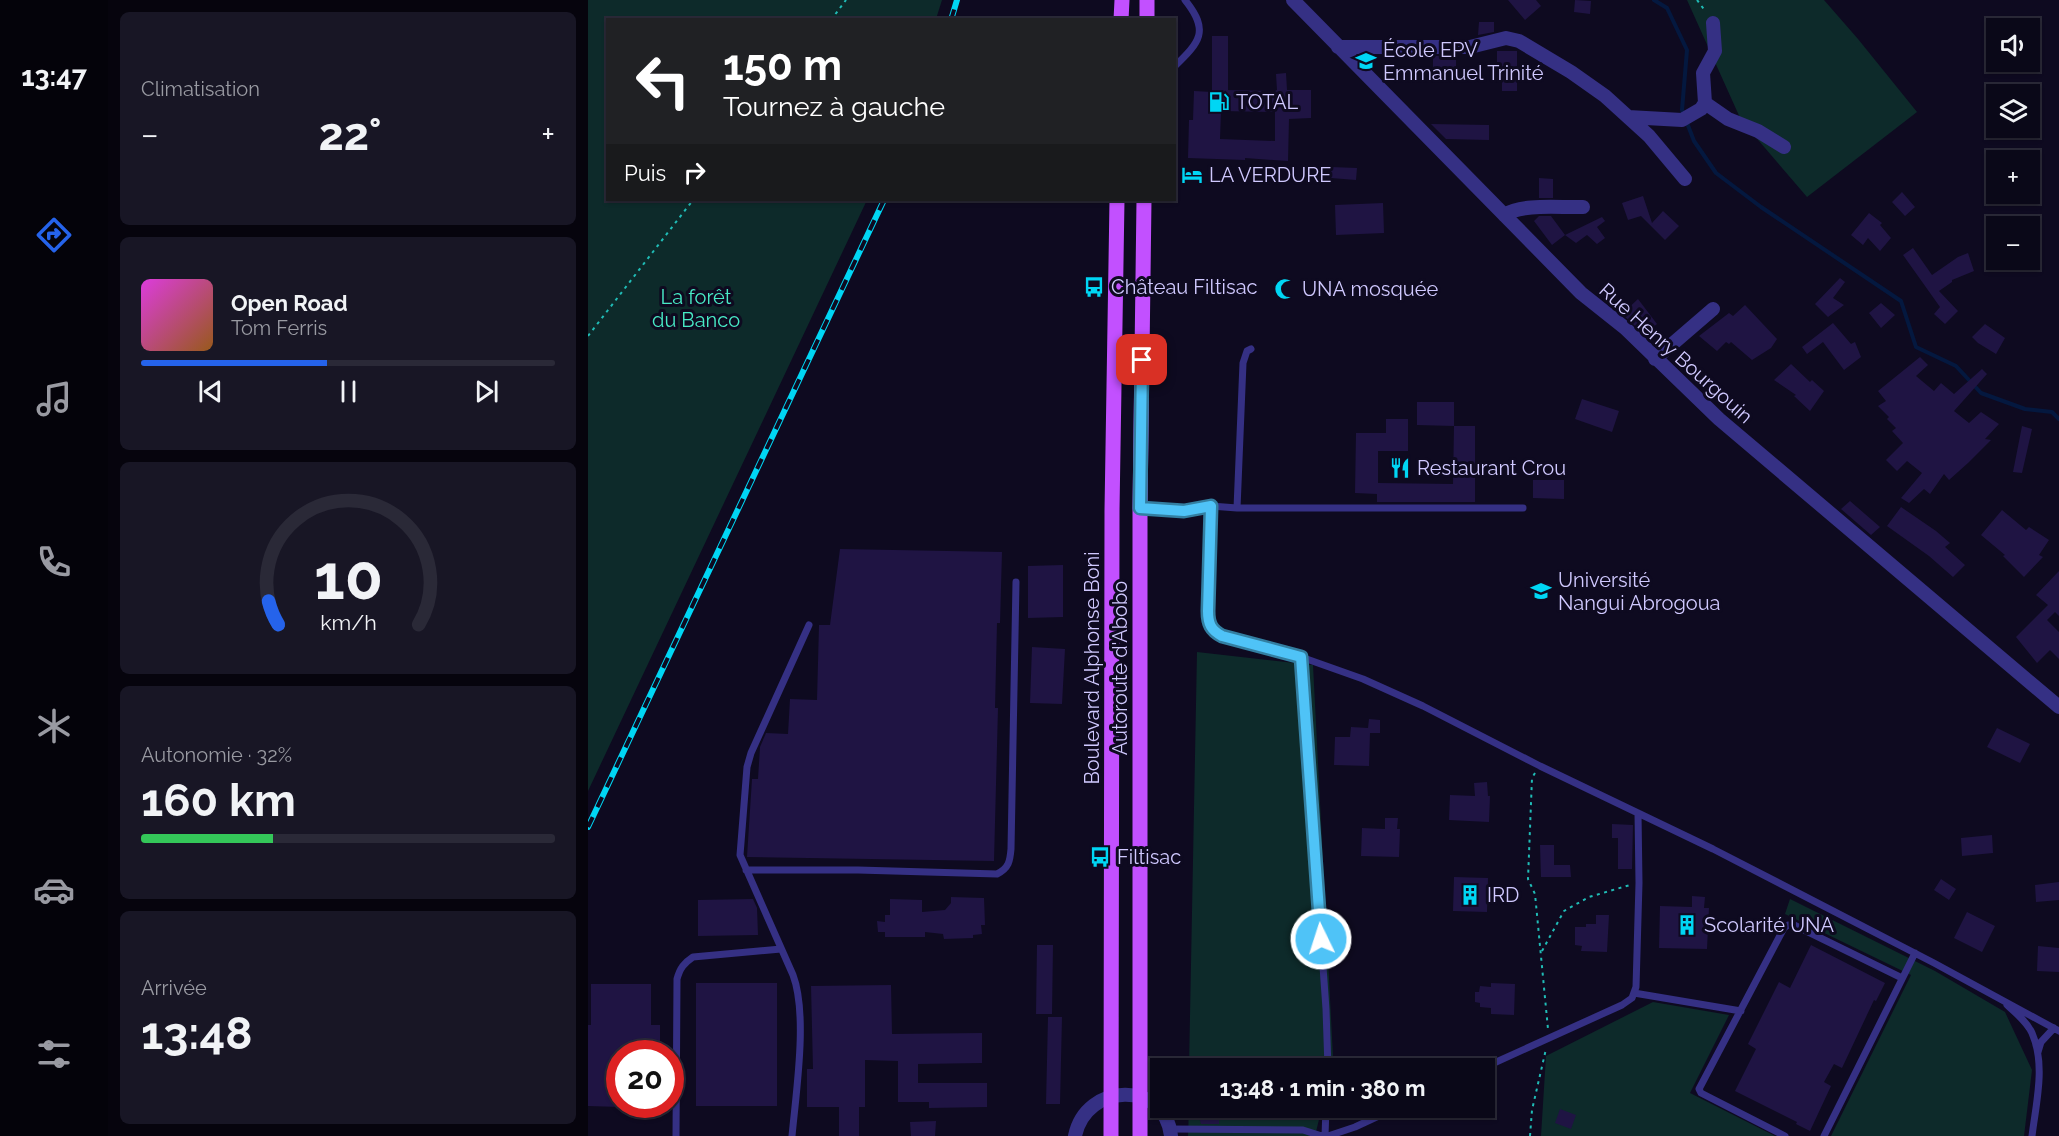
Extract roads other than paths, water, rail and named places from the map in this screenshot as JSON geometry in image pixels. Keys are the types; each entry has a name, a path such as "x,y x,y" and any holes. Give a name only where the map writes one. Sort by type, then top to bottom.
{"main road":[{"path":"1121,18 1122,0"},
{"path":"1147,0 1147,18"},
{"name":"Boulevard Alphonse Boni","path":"1111,1136 1112,511 1117,201"},
{"name":"Autoroute d'Abobo","path":"1140,1136 1140,508 1144,201"}],"street":[{"name":"Rue Henry Bourgouin","path":"1293,0 1581,293 1625,328 1736,434 2059,707"},
{"path":"1703,106 1703,73 1715,51 1713,23"},
{"path":"1338,47 1470,47 1506,38 1519,41 1571,72 1605,96 1649,136 1685,179"},
{"path":"1628,117 1682,120 1703,106"},
{"path":"1703,106 1758,131 1784,147"},
{"path":"1504,215 1513,210 1525,208 1583,207"},
{"path":"1655,359 1713,309"},
{"path":"1072,1135 1082,1117 1094,1104 1110,1096 1126,1094 1141,1097 1154,1105 1164,1116 1171,1133"}],"lane":[{"path":"1176,65 1193,48 1200,35 1196,14 1185,0"},
{"path":"1237,508 1243,363 1247,351 1251,350"},
{"path":"1211,506 1208,611 1210,626 1214,632 1301,657 1363,679 1424,706 1540,766 1713,849 1999,997 2056,1029 2041,1042 2038,1054"},
{"path":"1140,508 1184,511 1211,506 1237,508 1523,508"},
{"path":"746,870 997,874 1006,868 1010,860 1011,849 1016,582"},
{"path":"792,1136 799,1053 798,993 740,855 747,766 809,625"},
{"path":"1301,657 1328,1058"},
{"path":"1495,1063 1622,1005 1632,998 1636,987 1639,883 1638,813"},
{"path":"1785,1136 1701,1093 1699,1089 1784,928 1794,925 1902,978"},
{"path":"676,1136 677,979 680,969 693,957 781,949"},
{"path":"1824,1136 1915,953"},
{"path":"1634,993 1741,1011"},
{"path":"1999,997 2019,1016 2032,1033 2038,1054 2039,1078 2032,1136"},
{"path":"1325,1136 1326,1118"},
{"path":"1171,1133 1303,1131 1325,1136 1355,1127 1374,1118"}],"waterway":[{"path":"1654,0 1667,8 1687,50 1682,110 1694,141 1716,173 1761,207 1901,301 1916,347 1956,366 1981,393 2025,409 2052,412 2059,419"}],"railway":[{"path":"952,18 957,0"},
{"path":"588,827 884,201"}],"place":[{"name":"École EPV Emmanuel Trinité","path":"1366,61"},
{"name":"TOTAL","path":"1219,102"},
{"name":"LA VERDURE","path":"1192,175"},
{"name":"Château Filtisac","path":"1094,287"},
{"name":"UNA mosquée","path":"1285,289"},
{"name":"Restaurant Crou","path":"1400,468"},
{"name":"Université Nangui Abrogoua","path":"1541,591"},
{"name":"Filtisac","path":"1100,857"},
{"name":"IRD","path":"1470,895"},
{"name":"Scolarité UNA","path":"1687,925"}],"park label":[{"name":"La forêt du Banco","path":"696,308"}]}
